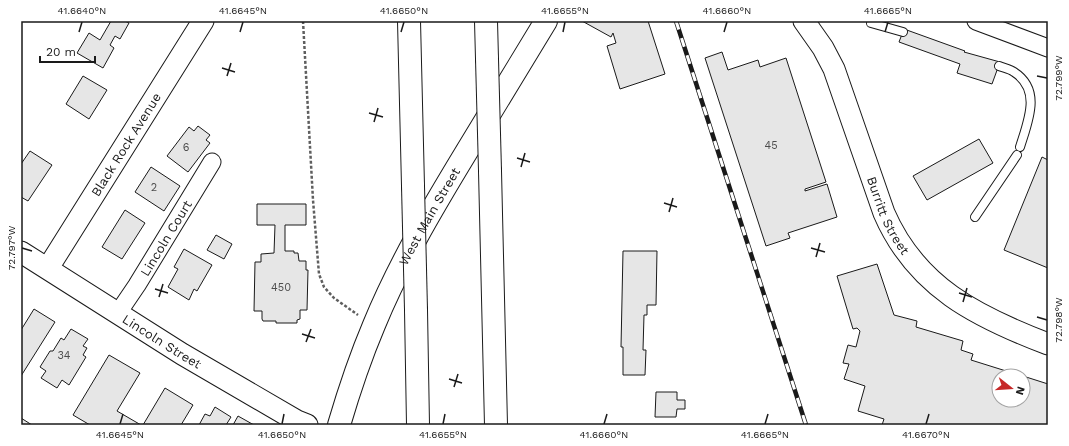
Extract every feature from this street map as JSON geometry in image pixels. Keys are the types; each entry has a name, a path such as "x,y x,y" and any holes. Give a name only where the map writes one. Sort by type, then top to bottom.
{"main road":[{"path":"409,21 418,425"},
{"path":"486,21 496,425"},
{"name":"West Main Street","path":"339,425 349,389 365,347 400,269 440,197 546,21"}],"street":[{"name":"Black Rock Avenue","path":"48,268 203,21"},
{"name":"Burritt Street","path":"804,21 823,48 834,69 882,209 893,233 910,258 931,282 959,302 1002,325 1048,344"},
{"path":"976,21 1048,48"},
{"name":"Lincoln Court","path":"118,313 137,285 212,162"},
{"name":"Lincoln Street","path":"21,252 189,358 297,421 307,425"}],"lane":[{"path":"871,23 903,32"},
{"path":"975,217 1018,151 1032,103 1028,85 1014,72 999,66"}],"path":[{"path":"303,21 313,207 319,274 324,287 334,298 355,313"}],"building":[{"path":"111,21 125,21 129,23 120,39 115,36 110,45 114,48 103,68 77,53 89,33 100,40"},
{"path":"582,21 648,21 665,74 620,89 607,46 616,43 613,33 611,37"},
{"path":"904,29 965,51 964,52 1000,62 992,84 957,73 960,64 899,42"},
{"path":"722,52 728,70 758,60 760,67 786,58 826,182 805,189 805,191 827,184 837,217 788,233 790,238 766,246 705,58"},
{"path":"83,76 107,90 89,119 66,104"},
{"path":"198,126 210,135 206,140 210,143 188,172 167,156 189,127 194,131"},
{"path":"979,139 993,163 927,200 913,176"},
{"path":"30,151 52,165 28,201 21,197 21,164"},
{"path":"1042,157 1048,160 1048,268 1004,250"},
{"path":"151,167 180,186 164,211 135,192"},
{"path":"257,204 306,204 306,225 285,225 285,251 294,251 294,253 298,253 299,261 306,261 306,270 308,270 307,310 300,310 300,319 297,320 297,323 276,323 276,321 263,321 262,311 254,311 255,262 261,262 261,254 274,253 275,225 257,225"},
{"path":"125,210 145,223 122,259 102,247"},
{"path":"216,235 232,244 224,259 207,250"},
{"path":"184,249 212,265 197,291 194,289 189,300 168,287 178,269 174,267"},
{"path":"623,251 657,251 656,305 647,305 647,315 644,315 643,350 646,350 645,375 623,375 623,347 621,347"},
{"path":"877,264 894,315 917,321 916,327 963,341 961,350 973,354 971,360 996,368 991,368 991,408 1031,408 1031,379 1048,384 1048,425 882,425 884,419 858,411 865,386 844,379 849,364 843,363 848,345 856,347 860,331 857,328 853,329 837,276"},
{"path":"34,309 55,322 21,376 21,330"},
{"path":"71,329 88,339 83,346 87,348 83,355 86,357 69,385 62,380 57,388 41,378 46,371 40,367 50,351 53,351 61,338 64,340"},
{"path":"109,355 140,373 117,411 141,425 90,425 73,415"},
{"path":"165,388 193,405 181,425 143,425"},
{"path":"656,392 677,392 677,400 685,400 685,409 677,409 676,417 655,417"},
{"path":"215,407 231,417 226,425 199,425 205,414 210,416"},
{"path":"238,416 254,425 233,425"},
{"path":"21,418 32,425 21,425"}],"railway":[{"path":"676,21 806,425"}]}
